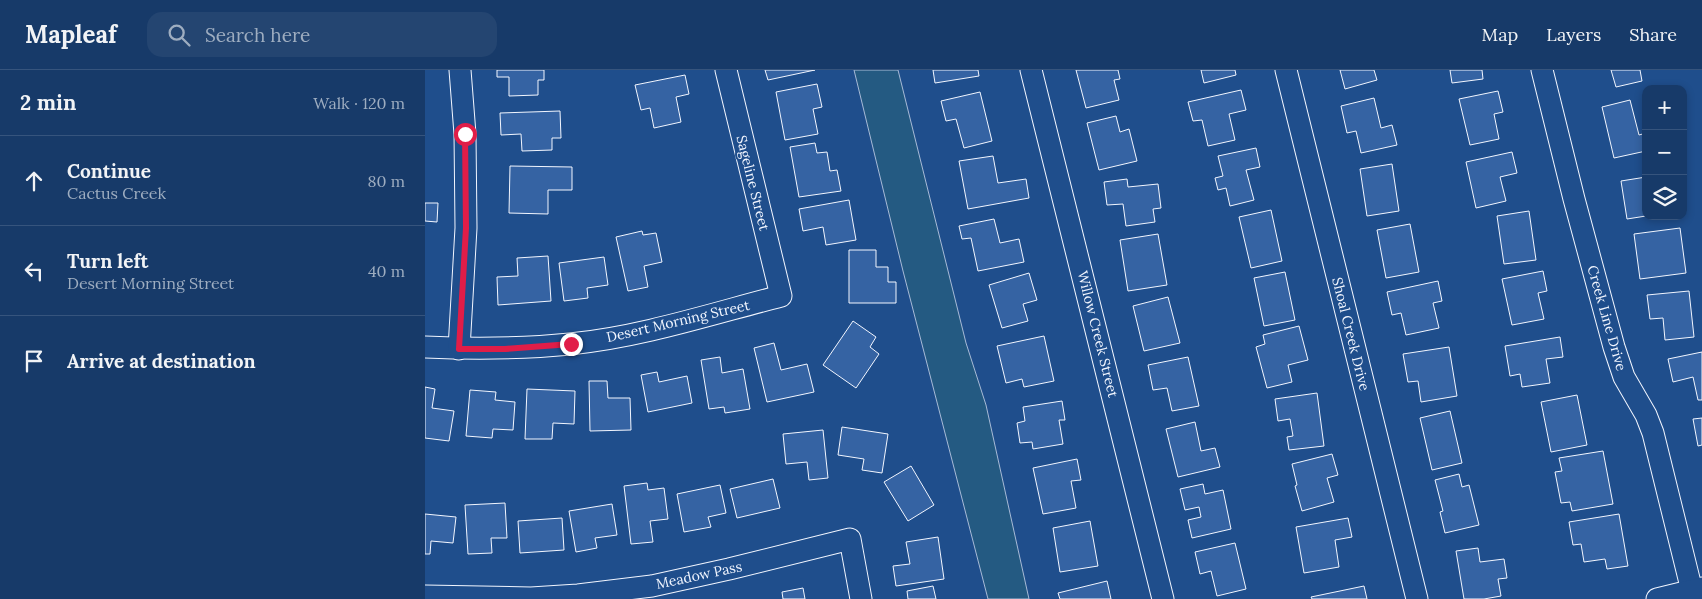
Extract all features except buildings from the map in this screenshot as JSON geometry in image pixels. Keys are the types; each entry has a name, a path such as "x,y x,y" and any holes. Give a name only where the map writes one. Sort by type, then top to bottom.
{"street":[{"path":"459,349 466,228 465,134 460,70"},
{"name":"Sageline Street","path":"726,70 781,296"},
{"name":"Willow Creek Street","path":"1031,70 1163,599"},
{"name":"Shoal Creek Drive","path":"1286,70 1417,599"},
{"name":"Creek Line Drive","path":"1542,70 1614,347 1624,377 1646,415 1653,433 1696,592"},
{"name":"Desert Morning Street","path":"425,347 505,349 571,344 639,333 781,296"},
{"name":"Meadow Pass","path":"425,596 531,598 652,586 850,539 861,599"},
{"path":"1657,599 1696,592"}],"shaded area":[{"path":"854,70 898,70 966,343 986,405 1029,599 988,599 903,271"}],"route":[{"path":"465,134 466,228 459,349 505,349 571,344"}]}
